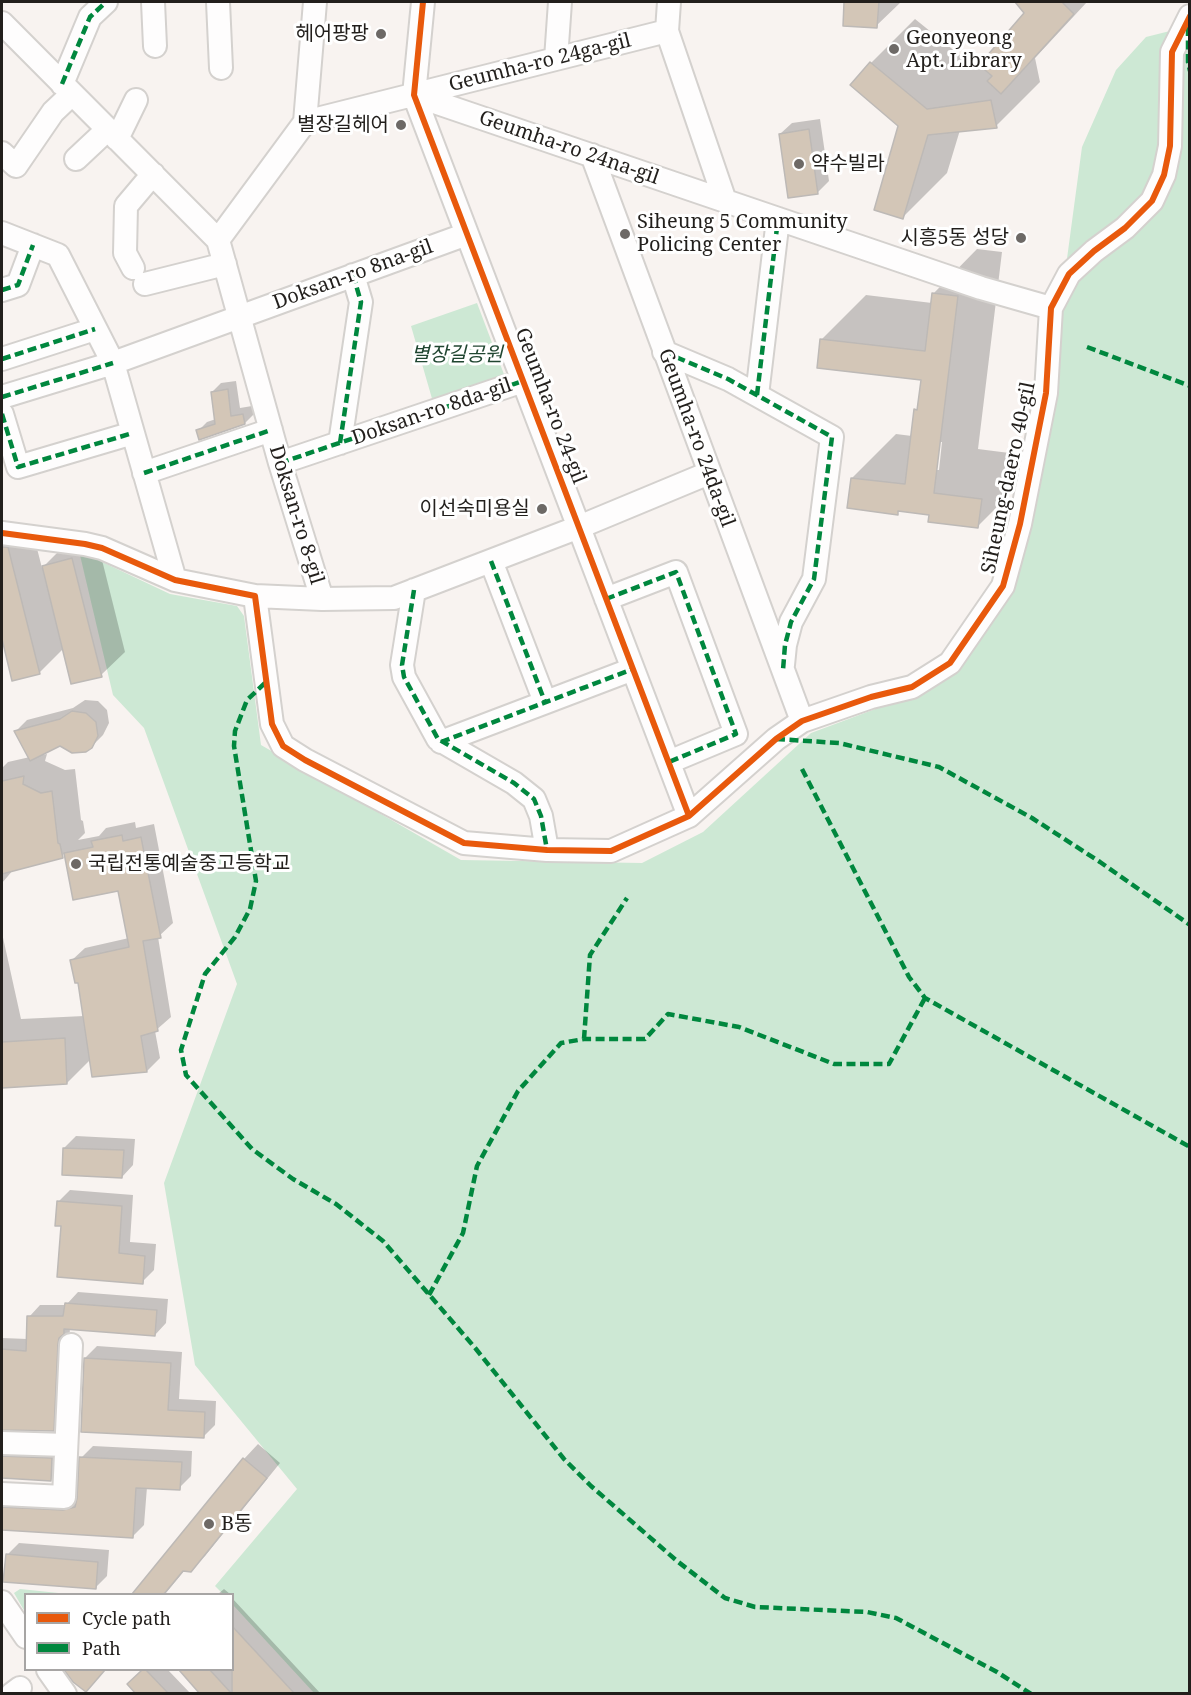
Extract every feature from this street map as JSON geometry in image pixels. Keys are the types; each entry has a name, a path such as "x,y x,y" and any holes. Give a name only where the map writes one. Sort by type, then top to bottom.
{"street":[{"path":"9,159 53,112 67,89 90,17 106,2"},
{"path":"153,2 154,46"},
{"path":"218,2 221,68"},
{"path":"218,240 305,122 315,2"},
{"name":"Geumha-ro 24-gil","path":"423,2 414,95 689,816"},
{"path":"556,59 560,2"},
{"path":"669,2 667,31 724,201"},
{"path":"1051,308 1069,274 1094,250 1125,228 1152,201 1164,175 1170,146 1172,52 1190,16"},
{"name":"Doksan-ro 8-gil","path":"2,23 218,240 280,463 322,599"},
{"name":"Geumha-ro 24ga-gil","path":"414,95 667,31"},
{"path":"305,122 414,95"},
{"name":"Geumha-ro 24na-gil","path":"414,95 981,288 1051,308"},
{"path":"76,159 112,134 136,100"},
{"name":"Geumha-ro 24da-gil","path":"592,155 802,721"},
{"path":"153,174 126,206 126,253 139,276 225,264"},
{"path":"757,395 778,219"},
{"path":"2,233 58,255 113,363 175,580"},
{"name":"Doksan-ro 8na-gil","path":"239,316 467,234"},
{"path":"2,290 18,285 33,245"},
{"name":"Doksan-ro 8da-gil","path":"340,443 361,302 353,275"},
{"name":"Siheung-daero 40-gil","path":"255,596 272,724 283,746 305,760 464,843 547,850 611,851 689,816 776,739 802,721 871,697 912,687 950,663 1003,586 1020,524 1046,393 1051,308"},
{"path":"2,397 113,363 239,316"},
{"path":"2,359 95,329"},
{"path":"664,352 728,379 832,437 814,579 791,622 785,645 783,670"},
{"name":"Doksan-ro 8da-gil","path":"280,463 523,381"},
{"path":"2,414 18,467 133,433"},
{"name":"Doksan-ro 8-gil","path":"144,473 271,430"},
{"path":"2,533 102,548 175,580 255,596 322,599 393,598 579,527 709,473"},
{"path":"491,561 545,702"},
{"path":"606,599 676,572 736,734 669,762"},
{"path":"414,590 402,665 404,677 438,740 514,783 534,799 541,816 547,850"},
{"path":"441,742 633,669"},
{"path":"2,1494 64,1497 71,1345"},
{"path":"2,1443 66,1445"},
{"path":"2,1602 24,1634"},
{"path":"49,1671 65,1694"}],"green space":[{"path":"1182,28 1189,30 1189,1693 314,1693 234,1606 234,1593 222,1593 215,1586 297,1489 195,1365 164,1183 237,984 144,728 113,695 79,551 170,594 237,606 244,616 261,745 461,860 642,863 703,832 811,733 921,692 1013,587 1066,266 1082,147 1116,70 1146,37"},
{"name":"별장길공원","path":"477,303 505,377 433,402 411,326"},
{"path":"20,1589 58,1593 24,1593 24,1610 14,1593"}],"building":[{"path":"844,2 879,2 877,28 843,26"},
{"path":"1015,2 1062,2 1074,14 1001,94 987,81 992,76 979,65 1024,13"},
{"path":"870,62 927,109 991,100 997,128 928,135 903,219 874,210 898,126 850,85"},
{"name":"약수빌라","path":"809,129 818,194 788,198 779,134"},
{"path":"932,293 958,296 934,493 982,499 978,528 928,522 929,515 898,511 898,515 847,508 851,478 905,484 914,409 917,410 921,380 817,368 820,339 925,351"},
{"path":"228,389 231,416 243,414 245,424 199,440 196,430 215,424 211,392"},
{"path":"2,547 8,547 40,674 12,681 2,639"},
{"path":"72,558 102,677 71,684 42,566"},
{"path":"72,711 86,713 96,722 98,736 92,748 86,752 72,753 60,746 30,761 14,731 60,719"},
{"path":"24,776 23,784 41,793 52,791 58,843 63,858 2,874 2,781"},
{"path":"122,835 123,841 141,837 161,938 143,941 158,1031 141,1036 147,1072 92,1077 78,983 75,983 70,960 129,947 118,891 73,900 64,853 93,847 91,841"},
{"path":"65,1038 67,1084 2,1088 2,1042"},
{"path":"63,1148 124,1150 122,1178 62,1175"},
{"path":"57,1201 122,1206 119,1253 145,1256 143,1284 57,1277 61,1226 55,1226"},
{"path":"65,1303 157,1310 155,1336 64,1329 64,1334 59,1338 58,1344 54,1431 2,1430 2,1349 26,1351 27,1316 63,1316"},
{"path":"84,1358 171,1363 168,1410 205,1412 204,1438 81,1432"},
{"path":"2,1456 52,1458 51,1481 2,1478"},
{"path":"79,1457 182,1462 180,1490 136,1488 133,1538 2,1530 2,1507 63,1510 75,1507"},
{"name":"B동","path":"243,1458 267,1478 191,1572 183,1571 165,1593 133,1593"},
{"path":"6,1554 98,1562 96,1589 3,1582"},
{"path":"234,1628 295,1694 232,1694 232,1671 234,1671"},
{"path":"65,1671 104,1671 86,1692 73,1682"},
{"path":"141,1671 147,1671 169,1694 136,1694 127,1684"},
{"path":"180,1671 211,1671 232,1694 200,1694"}],"marked path":[{"path":"62,84 90,17 106,2"},
{"path":"1188,27 1190,71"},
{"path":"757,395 778,219"},
{"path":"2,290 18,285 33,245"},
{"path":"340,443 361,302 353,275"},
{"path":"2,359 95,329"},
{"path":"1087,347 1190,386"},
{"path":"664,352 728,379 832,437 814,579 791,622 785,645 783,670"},
{"path":"2,397 113,363"},
{"path":"280,463 523,381"},
{"path":"2,414 18,467 133,433"},
{"path":"144,473 271,430"},
{"path":"491,561 545,702"},
{"path":"606,599 676,572 736,734 669,762"},
{"path":"414,590 402,665 404,677 438,739 514,783 534,799 541,816 547,850"},
{"path":"441,742 633,669"},
{"path":"265,683 247,700 235,731 234,746 256,881 250,909 235,937 205,974 181,1050 186,1075 252,1149 293,1179 336,1204 383,1241 476,1349 564,1459 591,1486 677,1561 725,1598 755,1607 867,1612 896,1618 997,1672 1031,1694"},
{"path":"776,739 839,743 939,767 1032,818 1190,925"},
{"path":"802,769 909,977 925,998 1190,1147"},
{"path":"584,1039 590,955 627,898"},
{"path":"429,1295 463,1233 477,1166 518,1091 561,1043 584,1039 645,1039 668,1014 739,1027 834,1064 889,1064 925,998"}],"cycle path":[{"path":"423,2 414,95 689,816"},
{"path":"2,533 102,548 175,580 255,596 272,724 283,746 305,760 464,843 547,850 611,851 689,816 776,739 802,721 871,697 912,687 950,663 1003,586 1020,524 1046,393 1051,308 1069,274 1094,251 1125,228 1152,201 1164,175 1170,146 1172,52 1190,16"}],"place":[{"name":"헤어팡팡","path":"381,34"},
{"name":"Geonyeong Apt. Library","path":"894,49"},
{"name":"별장길헤어","path":"401,125"},
{"name":"약수빌라","path":"799,164"},
{"name":"Siheung 5 Community Policing Center","path":"625,234"},
{"name":"시흥5동 성당","path":"1021,238"},
{"name":"이선숙미용실","path":"542,509"},
{"name":"국립전통예술중고등학교","path":"76,864"},
{"name":"B동","path":"209,1524"}]}
